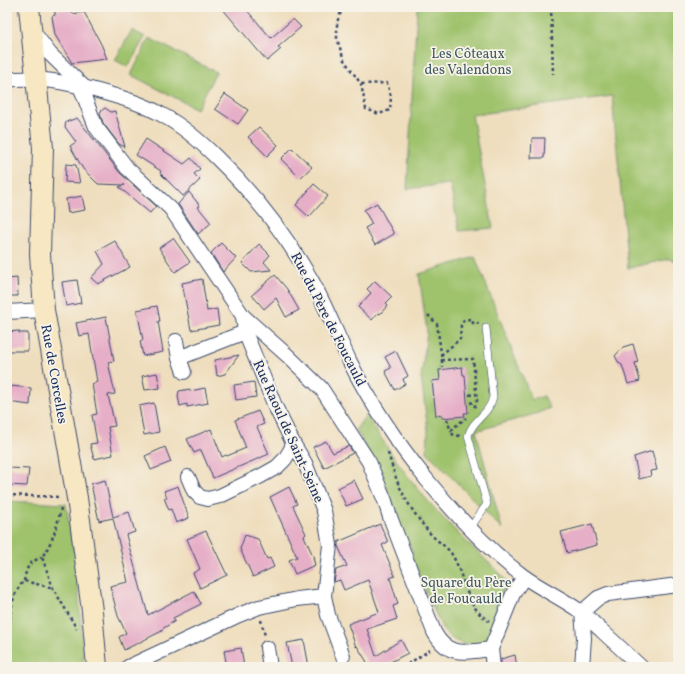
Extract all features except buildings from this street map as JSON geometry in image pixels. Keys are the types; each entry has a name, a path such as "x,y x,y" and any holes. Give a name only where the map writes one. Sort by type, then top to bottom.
{"main road":[{"name":"Rue de Corcelles","path":"29,7 34,60 21,79 38,102 43,148 40,254 44,310 72,498 92,611 97,667"}],"street":[{"name":"Rue du Père de Foucauld","path":"31,30 50,54 82,86"},
{"name":"Rue du Père de Foucauld","path":"21,79 82,86 135,102 153,109 176,123 208,149 256,198 290,244 310,276 351,363 373,404 388,428 425,478 470,528 500,556 524,577 582,612 641,667"},
{"path":"82,86 96,127 128,168 171,209 243,316 321,388 368,462 385,501 434,632 440,643 459,652 491,649"},
{"path":"7,312 44,310"},
{"name":"Rue Raoul de Saint-Seine","path":"243,316 245,332 275,406 293,443 305,463 324,511 330,545 324,596 328,615 343,656"},
{"path":"180,358 245,332"},
{"path":"176,341 184,372"},
{"path":"188,477 194,491 200,497 208,499 220,496 272,470 285,459 293,443"},
{"path":"493,667 491,649 513,594 524,577"},
{"path":"582,667 584,638 582,612 598,598 608,594 678,585"},
{"path":"128,667 259,607 297,599 324,596"},
{"path":"267,648 270,667"}],"lane":[{"path":"470,528 487,504 468,436 470,430 486,413 492,401 486,328"}],"path":[{"path":"343,7 337,22 338,39 344,60 361,84 366,110 379,114 390,110 391,96 387,83 361,84"},
{"path":"551,7 553,74"},
{"path":"428,315 437,324 442,367"},
{"path":"441,355 460,338 461,325 464,320 470,319 474,324 484,323 486,328"},
{"path":"442,360 473,359 477,402 470,415 453,428 451,432"},
{"path":"469,395 476,394"},
{"path":"470,403 477,402"},
{"path":"447,419 451,432 454,435 468,436"},
{"path":"388,453 403,494 428,532 450,552 459,569 475,608 485,619 500,626"},
{"path":"7,495 72,498"},
{"path":"7,661 10,639 12,599 18,586 24,581 27,568 32,562 42,557 50,545 56,531 62,504 72,498"},
{"path":"42,557 53,588 78,632"},
{"path":"24,581 53,588"},
{"path":"259,607 267,648"},
{"path":"403,667 440,643"}],"green space":[{"name":"Les Côteaux des Valendons","path":"417,7 678,7 678,262 669,259 628,268 612,96 472,115 493,228 459,231 450,184 407,189"},
{"path":"132,30 145,37 128,67 115,60"},
{"path":"149,38 216,72 197,109 131,75"},
{"path":"475,257 532,400 544,396 550,408 538,413 476,431 502,529 427,452 428,431 421,377 427,332 419,274"},
{"name":"Square du Père de Foucauld","path":"366,415 393,456 432,506 501,574 506,581 487,639 475,644 464,644 452,639 443,630 411,559 410,553 413,553 396,518 387,488 356,429"},
{"path":"7,501 66,504 77,572 84,667 7,667"}]}
